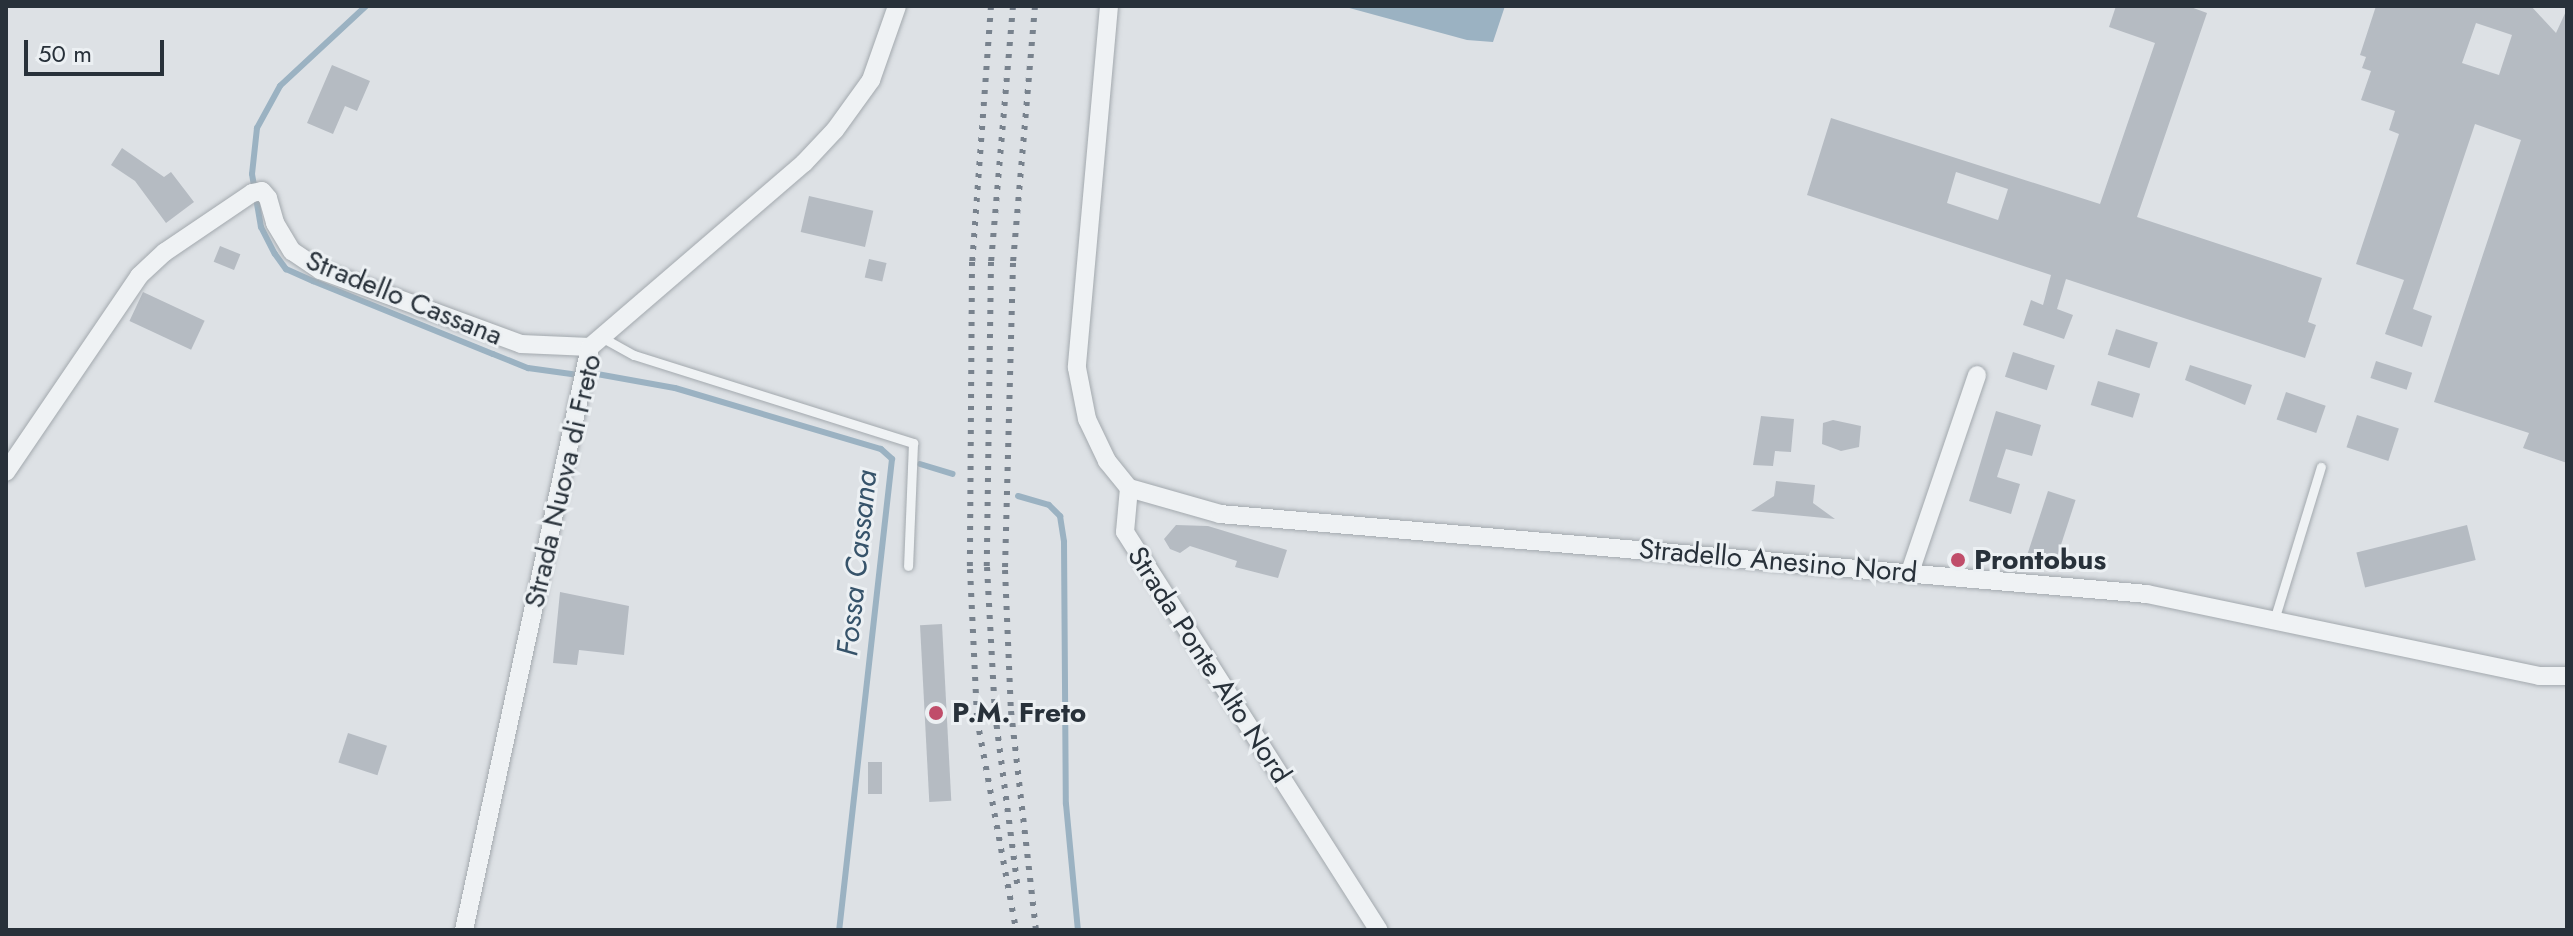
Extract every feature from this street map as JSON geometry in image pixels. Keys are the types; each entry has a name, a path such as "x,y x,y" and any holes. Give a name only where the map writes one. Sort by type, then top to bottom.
{"street":[{"name":"Strada Nuova di Freto","path":"464,930 596,342 804,163 835,130 871,80 897,6"},
{"path":"1109,6 1077,368 1087,419 1107,461 1129,488"},
{"name":"Stradello Cassana","path":"6,472 139,276 240,197 262,191 282,240 320,270 508,340 596,342"},
{"path":"1910,572 1977,375"},
{"name":"Stradello Anesino Nord","path":"1129,488 1220,514 2103,588 2275,617 2539,676 2567,676"},
{"name":"Strada Ponte Alto Nord","path":"1129,488 1125,532 1379,930"}],"lane":[{"path":"596,342 913,443 908,566"},
{"path":"2275,617 2321,467"}],"water":[{"path":"1342,6 1505,6 1493,42 1467,40"}],"building":[{"path":"2116,6 2188,6 2207,13 2137,217 2322,278 2308,322 2316,325 2305,358 2066,279 2057,309 2073,315 2064,339 2023,325 2031,300 2043,305 2051,275 1807,195 1831,118 2100,204 2155,43 2109,27","holes":["1956,172 2008,189 1998,220 1947,203"]},
{"path":"2376,6 2531,6 2556,33 2567,9 2567,463 2523,448 2529,433 2434,402 2521,140 2475,124 2413,309 2432,316 2422,347 2385,334 2404,280 2356,264 2399,134 2389,130 2395,111 2361,100 2371,71 2362,68 2366,57 2360,55","holes":["2476,23 2512,35 2499,75 2462,63"]},
{"path":"332,65 370,81 357,111 345,106 333,134 307,123"},
{"path":"122,148 164,177 171,172 194,202 166,223 135,181 111,165"},
{"path":"809,196 873,211 865,247 801,232"},
{"path":"220,246 240,254 234,270 214,262"},
{"path":"869,259 887,263 882,282 865,278"},
{"path":"143,292 205,321 191,350 129,321"},
{"path":"2116,329 2158,343 2150,368 2108,355"},
{"path":"2013,352 2055,366 2047,390 2005,377"},
{"path":"2376,361 2412,373 2407,390 2370,378"},
{"path":"2190,365 2252,385 2245,405 2185,380"},
{"path":"2098,381 2140,394 2133,418 2091,405"},
{"path":"2286,392 2326,406 2316,433 2277,419"},
{"path":"1996,411 2041,425 2032,456 2006,449 1997,477 2020,484 2011,514 1969,501"},
{"path":"2357,415 2399,429 2388,461 2346,447"},
{"path":"1761,416 1794,419 1791,452 1775,451 1773,466 1753,465"},
{"path":"1833,420 1861,426 1859,447 1841,451 1822,444 1823,423"},
{"path":"1776,481 1815,485 1813,503 1835,519 1751,511 1774,496"},
{"path":"2048,491 2076,500 2054,566 2027,557"},
{"path":"1176,525 1208,526 1287,550 1278,578 1235,567 1237,561 1190,546 1180,553 1170,549 1164,539"},
{"path":"2467,525 2476,560 2365,588 2356,553"},
{"path":"560,592 629,606 624,655 579,650 577,665 553,663"},
{"name":"P.M. Freto","path":"942,624 951,801 929,802 920,625"},
{"path":"348,733 387,746 377,775 338,762"},
{"path":"868,762 882,762 882,794 868,794"}],"waterway":[{"name":"Fossa Cassana","path":"366,6 280,86 257,128 252,174 261,227 275,254 286,269 528,368 579,375"},
{"name":"Fossa Cassana","path":"597,374 675,388 881,449 892,459 839,930"},
{"path":"920,464 952,474"},
{"path":"1018,496 1049,505 1060,516 1064,542 1066,804 1078,930"}],"railway":[{"path":"991,6 972,262 970,569 977,719 1016,930"},
{"path":"1013,6 991,262 987,567 995,713 1018,890"},
{"path":"1035,6 1013,263 1005,570 1011,711 1036,930"}],"place":[{"name":"Prontobus","path":"1958,560"},
{"name":"P.M. Freto","path":"936,713"}]}
